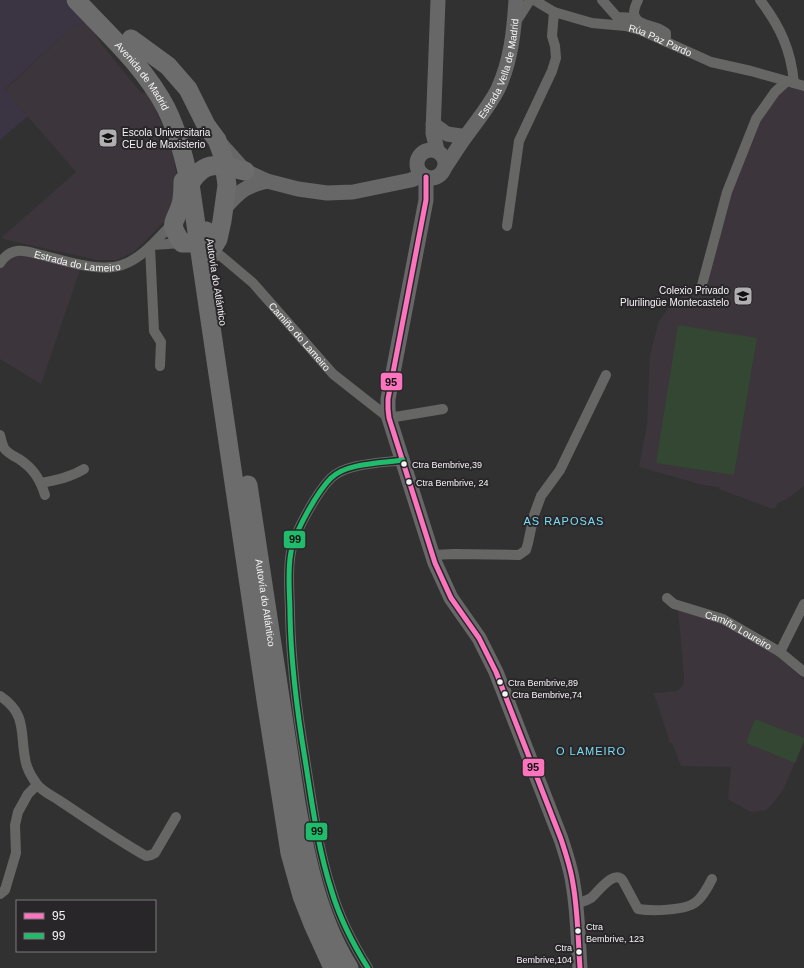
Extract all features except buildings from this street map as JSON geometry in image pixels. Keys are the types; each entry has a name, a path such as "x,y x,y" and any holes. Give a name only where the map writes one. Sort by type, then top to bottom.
{"highway":[{"name":"Avenida de Madrid","path":"76,0 122,48 152,86 169,115 194,178"},
{"name":"Avenida de Madrid","path":"94,0 148,59 167,85 178,104 188,129 203,243"},
{"path":"131,39 168,66 188,89 206,125 217,140 223,156 224,165 227,186 223,210 203,243 175,233 173,223 181,204 194,178 207,166 224,165 245,171"},
{"path":"181,204 184,156"},
{"name":"Autovía do Atlántico","path":"203,243 271,730 290,853 305,903 333,968"},
{"name":"Autovía do Atlántico","path":"203,243 305,851 315,893 324,917 349,968"}],"street":[{"path":"428,180 418,168 430,153 433,128 438,0"},
{"name":"Estrada Vella de Madrid","path":"245,171 267,181 298,189 339,193 358,191 387,184 428,180 480,117 498,89 510,52 515,23 516,0"},
{"path":"515,23 530,0"},
{"name":"Rúa Paz Pardo","path":"534,0 554,12 592,23 626,26 640,30 711,62 751,71 795,84"},
{"path":"602,0 617,17 636,18"},
{"path":"638,0 634,14 636,18 642,23 658,28 666,33 666,42"},
{"path":"702,285 728,192 756,119 775,92 795,84 783,36 760,0"},
{"path":"507,226 518,141 552,71 556,58 552,36 554,12"},
{"path":"433,128 447,134 465,134"},
{"name":"Estrada Vella de Madrid","path":"387,184 430,153 465,134"},
{"path":"217,140 245,171"},
{"path":"430,153 444,158 428,180 388,399 389,418 433,555 443,581 451,598 479,638 496,672 561,840 568,862 576,904 580,968"},
{"path":"223,210 238,193 250,186 267,181"},
{"name":"Estrada do Lameiro","path":"8,254 17,251 24,251 81,264 99,267 114,267 123,265 132,260 151,246 173,223"},
{"name":"Estrada do Lameiro","path":"151,246 203,243"},
{"name":"Camiño do Lameiro","path":"203,243 253,283 333,374 389,418"},
{"path":"0,246 8,254 0,262"},
{"path":"151,246 154,331 161,342 160,366"},
{"path":"433,555 519,555 526,550 540,496 560,470 606,375"},
{"path":"389,418 443,409"},
{"path":"0,435 4,447 10,454 28,465 42,483 45,495"},
{"path":"368,968 355,948 342,919 332,892 322,856 293,681 290,638 290,564 291,551 296,533 322,489 331,478 340,471 352,467 403,460"},
{"path":"42,483 76,474 84,469"},
{"name":"Camiño Loureiro","path":"667,598 674,604 723,619 780,652 804,672"},
{"path":"780,652 804,604"},
{"path":"0,696 9,702 20,720 23,730 25,760 28,770 37,785 117,840 146,856 155,853 176,817"},
{"path":"0,894 5,890 16,853 15,825 18,812 28,794 37,785"},
{"path":"576,904 590,898 611,879 618,877 621,878 638,909 659,911 666,910 692,905 697,902 712,879"}],"shaded area":[{"path":"0,0 66,0 86,22 74,26 69,30 5,89 28,116 0,140"},
{"name":"Escola Universitaria CEU de Maxisterio","path":"86,22 102,45 142,94 146,92 152,102 171,145 176,172 176,194 165,221 132,253 116,260 98,260 16,242 4,239 2,237 76,172 5,90 69,30 74,26"},
{"name":"Colexio Privado Plurilingüe Montecastelo","path":"789,87 804,91 804,486 787,499 778,503 773,509 719,489 719,487 703,485 639,467 647,425 650,355 659,321 670,306 679,298 689,294 702,295 733,184 758,120 784,88"},
{"path":"19,255 81,267 41,384 0,359 0,263 5,264 13,257"},
{"path":"678,609 715,620 782,659 804,680 804,741 783,790 766,810 754,812 749,811 728,799 731,767 681,766 672,743 670,743 653,693 676,691 680,689 684,683"}],"green space":[{"path":"678,325 757,338 734,475 656,463"},
{"path":"755,719 804,738 795,763 746,743"}],"transit line":[{"name":"95","path":"426,177 426,200 388,399 389,418 435,563 451,598 479,638 496,672 561,839 570,867 575,894 580,968"},
{"name":"99","path":"368,968 352,941 335,902 319,843 302,741 295,687 291,633 289,567 293,544 301,524 319,493 331,478 346,469 365,464 403,460"}],"place":[{"name":"Escola Universitaria CEU de Maxisterio","path":"108,138"},
{"name":"Colexio Privado Plurilingüe Montecastelo","path":"743,296"},
{"name":"Ctra Bembrive,39","path":"404,464"},
{"name":"Ctra Bembrive, 24","path":"409,482"},
{"name":"Ctra Bembrive,89","path":"500,682"},
{"name":"Ctra Bembrive,74","path":"505,694"},
{"name":"Ctra Bembrive, 123","path":"578,931"},
{"name":"Ctra Bembrive,104","path":"579,952"}],"district":[{"name":"AS RAPOSAS","path":"564,521"},
{"name":"O LAMEIRO","path":"591,751"}]}
